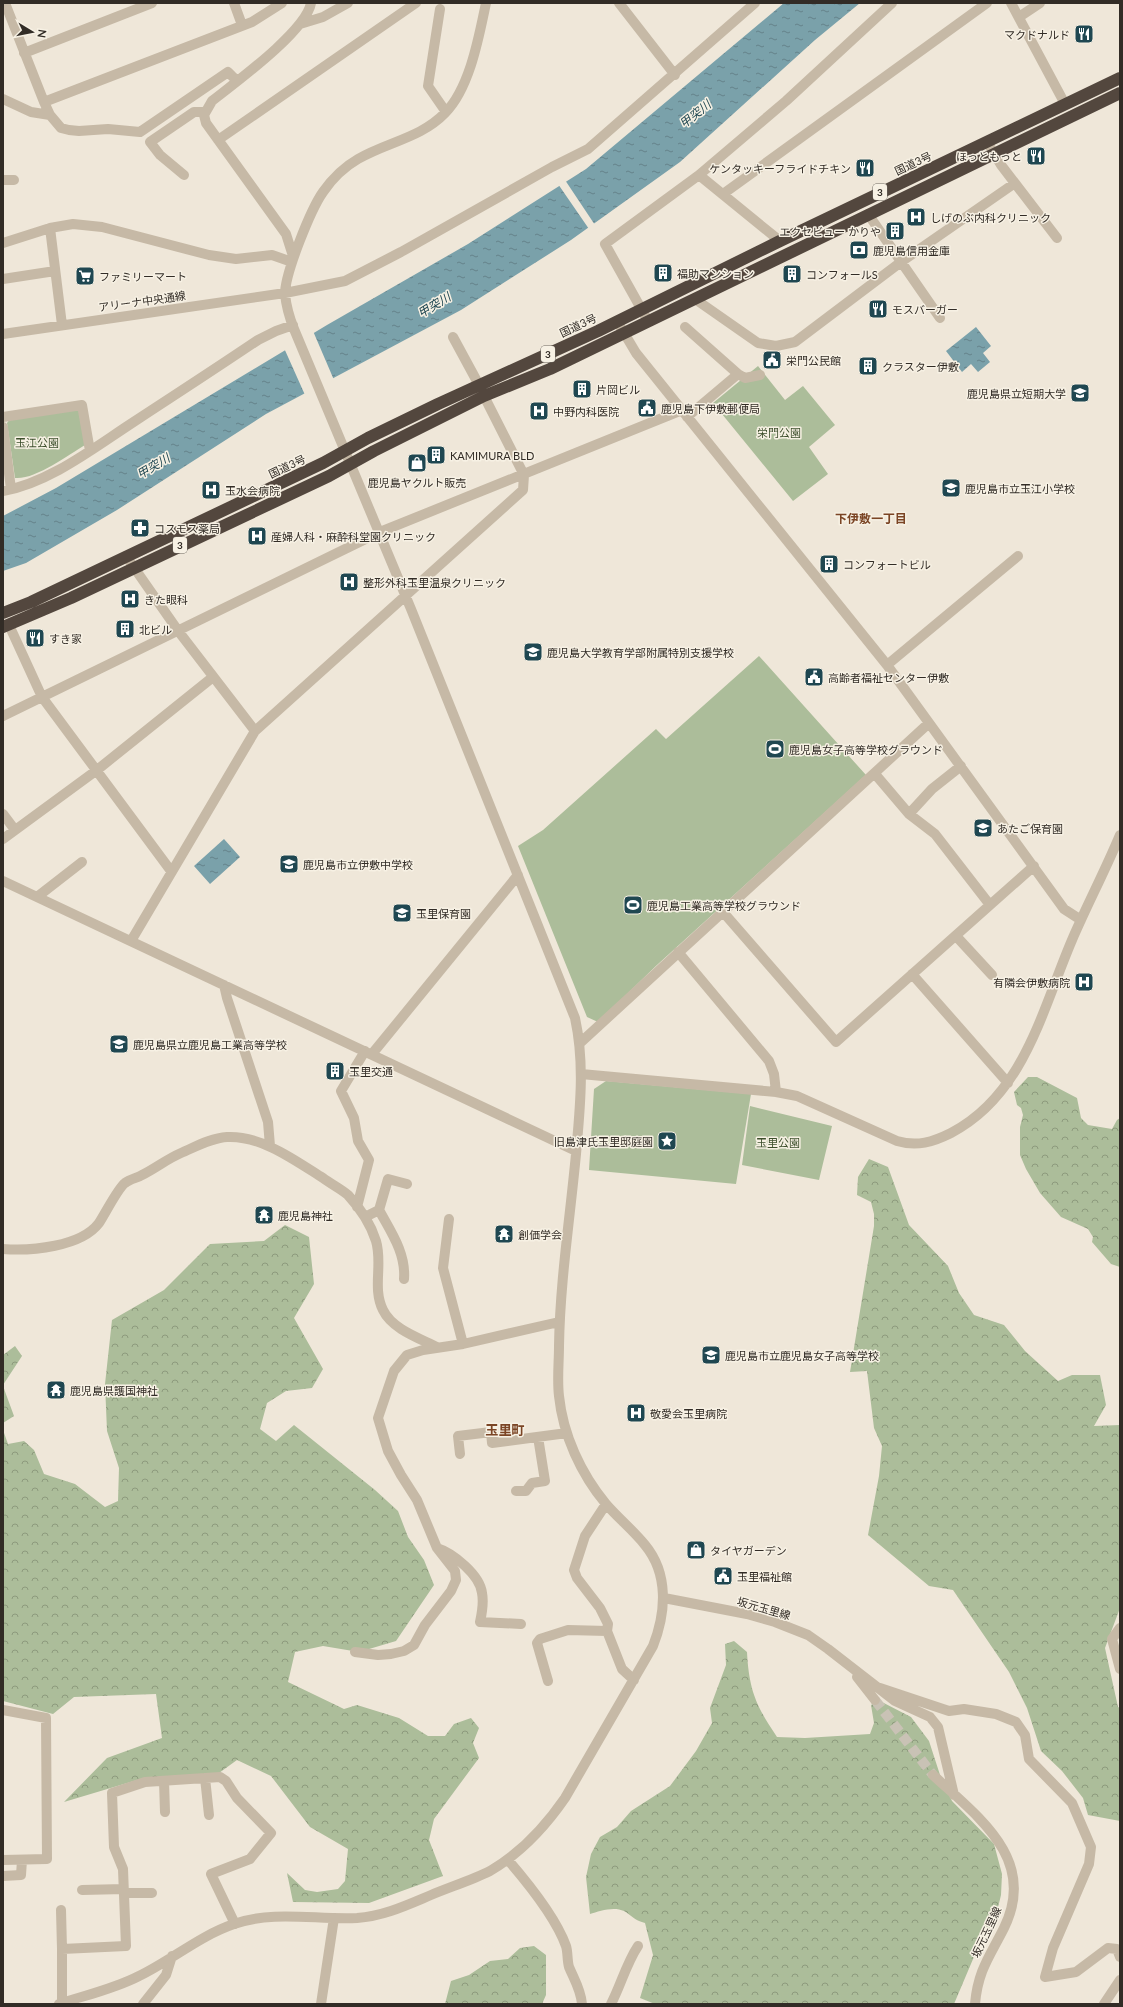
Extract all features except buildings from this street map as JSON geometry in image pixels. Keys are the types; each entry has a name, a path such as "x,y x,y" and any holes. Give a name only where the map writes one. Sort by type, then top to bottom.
{"highway":[{"name":"国道3号","path":"6,626 71,598 335,473 482,390 641,308 1120,78"},
{"name":"国道3号","path":"3,613 31,602 323,463 345,451 482,390 550,369 1120,93"}],"street":[{"path":"5,3 44,102 50,115 61,128 79,132 108,129 140,132 228,72 237,81"},
{"path":"24,53 152,3"},
{"path":"234,3 242,25"},
{"path":"44,102 242,25 282,3"},
{"path":"293,259 286,234 206,123 205,112 212,101 292,33 307,15 311,3"},
{"path":"300,24 323,17 348,3"},
{"path":"218,140 416,3"},
{"path":"619,3 675,75"},
{"name":"アリーナ中央通線","path":"3,334 62,324 285,293 345,281 401,252 552,167 588,149 675,75 742,7 755,3"},
{"path":"648,321 605,244 699,175 786,101 892,3"},
{"path":"723,194 987,3"},
{"path":"1011,3 1065,104"},
{"path":"1019,16 1040,3"},
{"path":"61,1910 61,2004 140,1976 209,1934 235,1924 259,1917 275,1916 334,1918 369,1917 390,1912 489,1871 508,1860 550,1820 565,1798 634,1680 659,1630 664,1598 658,1570 646,1546 606,1504 584,1474 567,1433 559,1396 559,1322 580,1118 580,1042 575,1018 380,532 293,327 285,293 293,259 322,193 343,170 372,152 416,134 446,112 467,74 487,4"},
{"path":"440,9 428,86 446,112"},
{"path":"3,98 30,112 50,115"},
{"path":"184,176 160,155 150,142 194,112 205,112"},
{"path":"987,142 1015,183 1057,238"},
{"path":"699,175 780,241"},
{"path":"3,180 14,180"},
{"path":"695,298 758,343 776,346 795,342 901,262 1015,183"},
{"path":"868,214 940,318"},
{"path":"3,243 50,228 74,224 102,227 209,255 236,259 272,256 293,259"},
{"path":"50,228 62,324"},
{"path":"3,278 55,271"},
{"path":"617,321 631,347 886,665 1064,909 1081,920"},
{"path":"3,427 7,490 27,486 90,451 258,340 276,331 293,327"},
{"path":"685,327 738,374 745,378 760,375"},
{"path":"131,941 255,731 523,490 524,475 482,390 453,337"},
{"path":"3,716 179,632 380,532 684,413 738,374"},
{"path":"3,417 82,405 90,451"},
{"path":"126,556 179,632 255,731"},
{"path":"886,665 1018,556"},
{"path":"6,626 42,697 171,871"},
{"path":"3,839 97,770 213,677"},
{"path":"580,1042 875,774 929,723"},
{"path":"908,814 932,789 961,766"},
{"path":"875,774 908,814 935,834 990,905"},
{"path":"3,814 15,830"},
{"path":"581,1074 776,1092 797,1096 896,1142 910,1145 926,1143 940,1138 974,1120 1008,1083 1027,1052 1081,920 1120,835"},
{"path":"37,896 82,862"},
{"path":"723,912 836,1042 1034,866"},
{"path":"357,1206 368,1160 358,1141 354,1118 341,1091 368,1053 518,875"},
{"path":"3,881 576,1151"},
{"path":"956,936 992,975"},
{"path":"678,952 769,1061 774,1074 776,1092"},
{"path":"912,974 1008,1083"},
{"path":"224,985 268,1122 270,1146"},
{"path":"3,1249 25,1250 45,1247 78,1239 90,1233 98,1224 124,1183 143,1174 164,1160 218,1138 228,1137 270,1146 347,1194 357,1206 365,1217 376,1241 378,1255 378,1291 383,1311 398,1327 437,1347"},
{"path":"404,1279 404,1269 398,1246 379,1210 388,1179 407,1184"},
{"path":"365,1217 379,1210"},
{"path":"449,1219 442,1268 464,1344"},
{"path":"354,1652 384,1655 404,1651 414,1645 425,1625 451,1591 456,1580 455,1570 437,1548 417,1500 401,1476 388,1451 378,1418 394,1371 407,1355 437,1347 464,1344 559,1322"},
{"path":"460,1454 458,1436 491,1432 492,1442 567,1433"},
{"path":"516,1491 526,1491 532,1483 545,1481 538,1437"},
{"path":"606,1504 585,1536 574,1570 577,1578 600,1608 608,1624 607,1631 622,1669 634,1680"},
{"path":"437,1548 448,1551 474,1576 482,1592 483,1605 480,1622 521,1624"},
{"name":"坂元玉里線","path":"664,1598 747,1614 774,1622 812,1637 895,1701 930,1717 938,1727 954,1795"},
{"path":"1120,1628 1112,1640 1120,1669"},
{"path":"548,1681 537,1644 540,1639 568,1630 607,1631"},
{"name":"坂元玉里線","path":"847,1665 875,1700"},
{"path":"877,1688 949,1711 964,1710 996,1714 1016,1722 1025,1735 1029,1759 1072,1803 1090,1847 1089,1864 1053,1948 1044,1977 1076,1972 1108,1948 1117,1949 1120,1957"},
{"path":"3,1710 46,1718 47,1859 3,1860"},
{"name":"坂元玉里線","path":"933,1775 994,1833 1003,1848 1012,1874 1012,1902 1009,1917 980,1975 975,2004"},
{"path":"62,1949 126,1946 123,1869 114,1847 112,1793 145,1782 220,1777 226,1781 237,1798 271,1833 250,1859 211,1874 235,1924"},
{"path":"205,1778 208,1816"},
{"path":"164,1781 165,1812"},
{"path":"3,1876 21,1875 22,1860"},
{"path":"508,1860 535,1893 562,1937 567,1947 568,1965 582,1994 582,2004"},
{"path":"82,1890 152,1893"},
{"path":"321,2004 334,1918"},
{"path":"610,2004 620,1986 629,1960 638,1946"},
{"path":"143,2004 166,1975 172,1956"},
{"path":"1104,2004 1120,1980"}],"green space":[{"name":"栄門公園","path":"758,366 785,400 803,386 835,425 809,447 828,474 793,501 713,403"},
{"name":"玉江公園","path":"76,408 81,412 85,445 41,471 23,478 15,478 7,423 10,419"},
{"name":"鹿児島工業高等学校グラウンド","path":"759,656 866,775 657,965 598,1022 587,1017 518,846 543,830 656,729 666,739"},
{"path":"1028,1077 1037,1077 1077,1098 1081,1118 1088,1125 1112,1129 1117,1120 1120,1118 1120,1267 1111,1264 1092,1242 1093,1237 1088,1229 1061,1217 1040,1193 1026,1169 1020,1155 1020,1127 1023,1115 1021,1108 1017,1105 1014,1092"},
{"name":"旧島津氏玉里邸庭園","path":"606,1081 751,1094 736,1184 589,1170 594,1089"},
{"name":"玉里公園","path":"750,1106 832,1126 819,1180 742,1165"},
{"path":"869,1159 888,1167 909,1225 948,1266 959,1293 974,1315 1004,1325 1025,1351 1058,1381 1072,1375 1100,1375 1106,1405 1094,1426 1120,1425 1120,1608 1105,1648 1118,1707 1120,1708 1120,1821 1088,1815 1083,1798 1062,1771 1041,1751 1027,1708 1009,1672 953,1590 929,1586 868,1535 879,1476 882,1446 874,1428 867,1371 850,1372 874,1226 874,1214 871,1202 857,1195 858,1177"},
{"path":"285,1225 309,1237 314,1284 294,1318 323,1369 312,1388 286,1391 267,1403 260,1429 276,1441 294,1425 375,1490 398,1511 408,1537 424,1560 434,1585 396,1641 359,1652 323,1646 295,1652 288,1682 344,1709 357,1705 399,1718 428,1736 445,1736 454,1724 471,1718 479,1728 473,1743 479,1758 434,1819 429,1840 443,1876 369,1903 293,1902 287,1873 305,1890 317,1892 338,1889 345,1881 348,1849 310,1827 271,1776 237,1760 219,1773 144,1778 64,1802 107,1758 162,1738 156,1694 74,1697 53,1714 3,1701 3,1430 8,1444 24,1441 34,1450 44,1474 75,1484 105,1507 118,1501 119,1468 107,1431 105,1384 112,1320 164,1290 210,1244 264,1241"},
{"path":"15,1346 22,1356 3,1385 3,1355"},
{"path":"3,1386 14,1416 3,1423"},
{"path":"734,1641 747,1652 750,1677 755,1697 759,1707 777,1737 805,1738 870,1734 874,1723 871,1705 878,1700 911,1717 929,1741 941,1778 952,1801 994,1844 1002,1874 1001,1895 995,1920 976,1952 954,2004 655,2004 640,1998 653,1955 645,1923 637,1920 624,1911 616,1909 590,1914 586,1877 591,1854 600,1837 617,1827 631,1811 670,1786 696,1751 712,1723 710,1708 726,1665 725,1644"},
{"path":"534,1946 546,1955 546,1995 542,2004 445,2004 451,1981 469,1975 490,1961 508,1959 520,1948"}],"water":[{"name":"甲突川","path":"784,3 860,3 815,40 680,162 571,240 461,310 266,414 117,510 26,563 3,571 3,516 56,488 327,325 468,244 586,169"},
{"path":"976,327 991,346 983,353 990,362 978,372 971,364 962,372 946,351"},
{"path":"224,839 240,857 210,884 194,866"}],"pier":[{"path":"565,180 595,225 589,229 558,184"},
{"path":"313,331 334,380 305,395 284,348"}],"tunnel":[{"path":"875,1700 933,1775"}],"place":[{"name":"マクドナルド","path":"1084,34"},
{"name":"ほっともっと","path":"1036,156"},
{"name":"ケンタッキーフライドチキン","path":"865,168"},
{"name":"しげのぶ内科クリニック","path":"916,217"},
{"name":"エクセビュー かりや","path":"895,231"},
{"name":"鹿児島信用金庫","path":"859,250"},
{"name":"福助マンション","path":"663,273"},
{"name":"コンフォールS","path":"792,274"},
{"name":"ファミリーマート","path":"85,276"},
{"name":"モスバーガー","path":"878,309"},
{"name":"栄門公民館","path":"772,360"},
{"name":"クラスター伊敷","path":"868,366"},
{"name":"片岡ビル","path":"582,389"},
{"name":"鹿児島県立短期大学","path":"1080,393"},
{"name":"鹿児島下伊敷郵便局","path":"647,408"},
{"name":"中野内科医院","path":"539,411"},
{"name":"KAMIMURA BLD","path":"436,455"},
{"name":"鹿児島ヤクルト販売","path":"417,463"},
{"name":"鹿児島市立玉江小学校","path":"951,488"},
{"name":"玉水会病院","path":"211,490"},
{"name":"コスモス薬局","path":"140,528"},
{"name":"産婦人科・麻酔科堂園クリニック","path":"257,536"},
{"name":"コンフォートビル","path":"829,564"},
{"name":"整形外科玉里温泉クリニック","path":"349,582"},
{"name":"きた眼科","path":"130,599"},
{"name":"北ビル","path":"125,629"},
{"name":"すき家","path":"35,638"},
{"name":"鹿児島大学教育学部附属特別支援学校","path":"533,652"},
{"name":"高齢者福祉センター伊敷","path":"814,677"},
{"name":"鹿児島女子高等学校グラウンド","path":"775,749"},
{"name":"あたご保育園","path":"983,828"},
{"name":"鹿児島市立伊敷中学校","path":"289,864"},
{"name":"鹿児島工業高等学校グラウンド","path":"633,905"},
{"name":"玉里保育園","path":"402,913"},
{"name":"有隣会伊敷病院","path":"1084,982"},
{"name":"鹿児島県立鹿児島工業高等学校","path":"119,1044"},
{"name":"玉里交通","path":"335,1071"},
{"name":"旧島津氏玉里邸庭園","path":"667,1141"},
{"name":"鹿児島神社","path":"264,1215"},
{"name":"創価学会","path":"504,1234"},
{"name":"鹿児島市立鹿児島女子高等学校","path":"711,1355"},
{"name":"鹿児島県護国神社","path":"56,1390"},
{"name":"敬愛会玉里病院","path":"636,1413"},
{"name":"タイヤガーデン","path":"696,1550"},
{"name":"玉里福祉館","path":"723,1576"}],"district":[{"name":"下伊敷一丁目","path":"871,518"},
{"name":"玉里町","path":"505,1430"}]}
